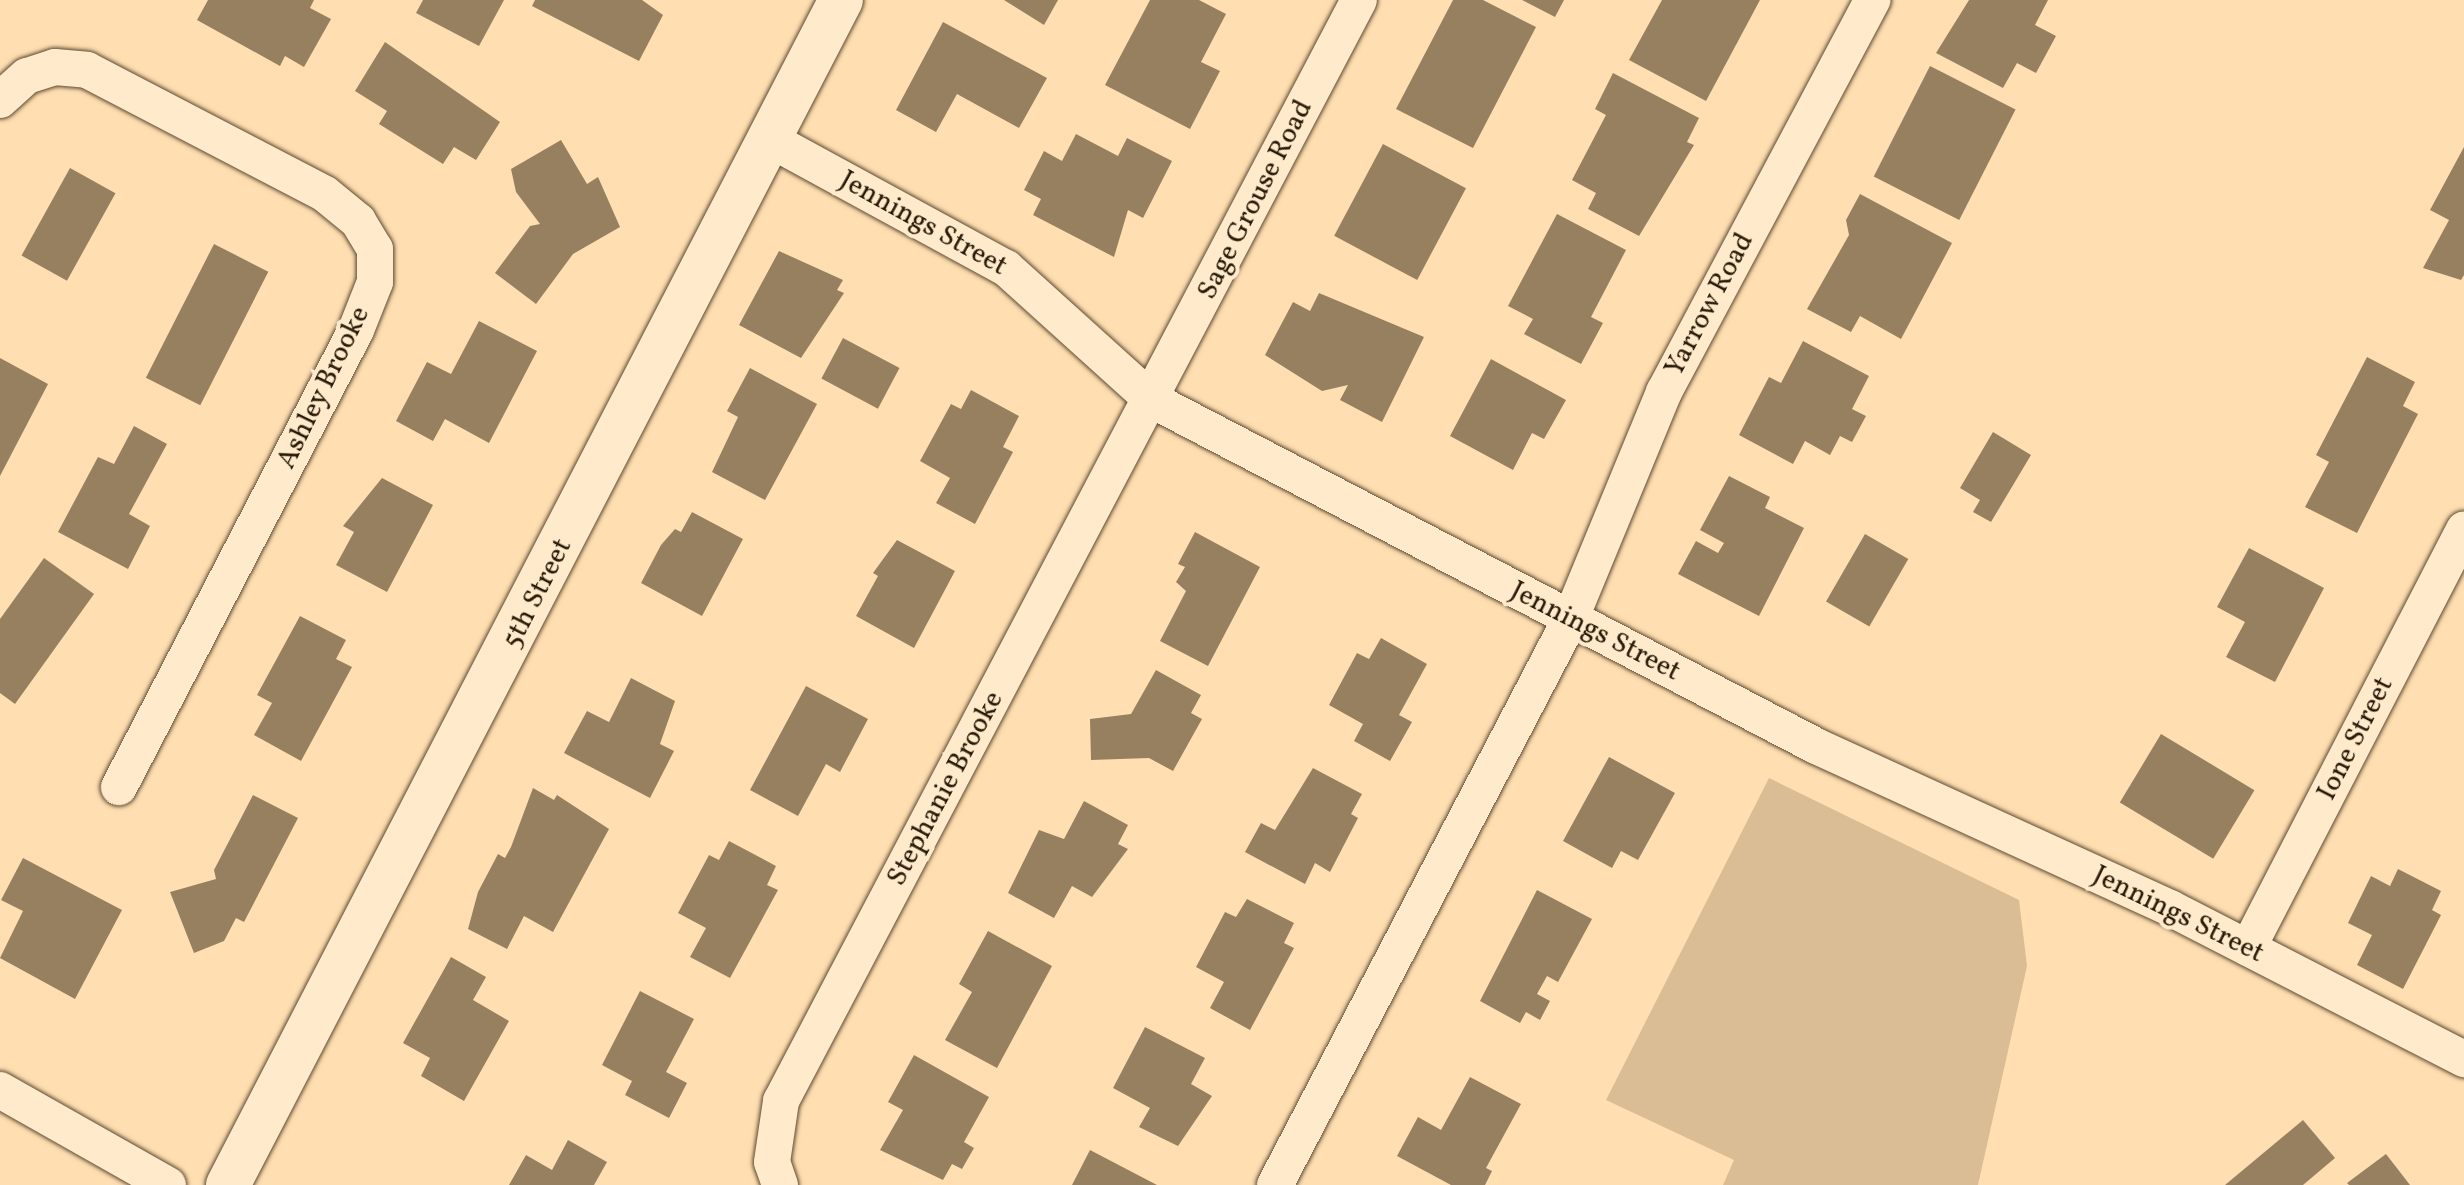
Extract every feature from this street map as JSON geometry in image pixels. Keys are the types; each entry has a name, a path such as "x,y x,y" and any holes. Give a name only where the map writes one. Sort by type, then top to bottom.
{"street":[{"name":"5th Street","path":"228,1185 841,0"},
{"name":"Sage Grouse Road","path":"1152,400 1359,0"},
{"name":"Yarrow Road","path":"1570,620 1664,392 1872,0"},
{"name":"Ashley Brooke","path":"0,100 27,76 55,67 87,70 325,194 358,221 375,249 375,282 356,330 119,787"},
{"name":"Jennings Street","path":"769,139 1006,268 1152,400 1816,746 2248,948 2464,1059"},
{"name":"Stephanie Brooke","path":"780,1185 772,1162 781,1101 1152,400"},
{"name":"Ione Street","path":"2248,948 2464,530"},
{"path":"1275,1185 1570,620"},
{"path":"0,1090 168,1185"}],"shaded area":[{"path":"1769,778 2019,900 2027,966 1978,1185 1723,1185 1734,1160 1606,1100"}],"building":[{"path":"208,0 314,0 310,8 331,19 304,67 285,56 280,66 197,20"},
{"path":"423,0 504,0 479,46 416,13"},
{"path":"535,0 642,0 663,15 639,61 532,6"},
{"path":"1004,0 1058,0 1044,25"},
{"path":"1150,0 1199,0 1226,14 1201,62 1220,71 1190,129 1105,85"},
{"path":"1453,0 1483,0 1536,27 1473,148 1396,109"},
{"path":"1522,0 1564,0 1555,17"},
{"path":"1662,0 1760,0 1706,101 1629,60"},
{"path":"1969,0 2048,0 2035,25 2056,36 2036,73 2017,63 2003,88 1936,53"},
{"path":"943,22 1047,78 1019,128 957,94 936,132 896,110"},
{"path":"385,42 500,122 476,160 454,147 443,164 379,124 387,111 355,91"},
{"path":"1930,66 2016,110 1959,220 1874,176"},
{"path":"1613,73 1699,118 1687,142 1694,145 1639,236 1588,209 1596,193 1572,180 1606,115 1595,109"},
{"path":"1076,134 1118,156 1127,138 1172,161 1143,218 1128,210 1114,257 1033,215 1041,199 1024,190 1044,151 1062,161"},
{"path":"561,140 587,184 598,177 620,227 573,254 536,304 495,273 530,226 540,224 516,192 511,169"},
{"path":"1383,144 1466,188 1417,280 1334,236"},
{"path":"2464,147 2464,275 2461,280 2423,268 2449,220 2430,210"},
{"path":"70,168 115,193 67,281 22,255"},
{"path":"1860,194 1952,243 1901,339 1860,316 1851,332 1807,309 1849,235 1846,220"},
{"path":"1557,214 1626,250 1591,317 1603,323 1581,364 1524,334 1533,319 1508,306"},
{"path":"214,244 268,272 200,405 146,378"},
{"path":"779,251 843,280 837,290 844,293 801,358 739,325"},
{"path":"1319,293 1424,337 1382,422 1340,400 1348,385 1322,391 1265,355 1293,302 1310,311"},
{"path":"479,321 537,351 489,443 445,419 433,441 396,421 427,362 451,374"},
{"path":"843,338 900,368 878,409 821,379"},
{"path":"1803,341 1869,376 1852,409 1866,416 1852,442 1840,436 1830,455 1805,441 1793,464 1739,435 1769,377 1781,383"},
{"path":"2367,357 2415,382 2403,406 2418,414 2357,533 2305,507 2329,462 2316,455"},
{"path":"0,358 48,384 0,476"},
{"path":"1491,359 1566,400 1544,439 1532,433 1513,470 1450,436"},
{"path":"750,368 817,404 765,500 712,472 738,417 727,411"},
{"path":"971,390 1019,416 1003,447 1013,452 975,524 936,503 950,478 920,461 951,404 961,409"},
{"path":"134,426 167,444 129,514 150,526 128,569 58,532 98,457 114,464"},
{"path":"1993,432 2031,455 1991,522 1973,512 1980,500 1960,488"},
{"path":"1729,476 1770,497 1765,508 1804,528 1759,616 1678,574 1696,541 1718,553 1724,543 1700,530"},
{"path":"382,478 433,505 387,592 336,565 354,532 343,526"},
{"path":"692,512 743,539 702,616 641,583 661,545 675,529 681,532"},
{"path":"1195,532 1260,567 1208,666 1160,641 1186,591 1176,582 1185,567 1178,564"},
{"path":"1865,534 1908,559 1869,627 1826,602"},
{"path":"897,540 955,571 914,648 856,616 878,576 873,573"},
{"path":"2249,548 2324,588 2275,682 2226,657 2245,622 2217,607"},
{"path":"44,558 94,594 15,704 0,693 0,619"},
{"path":"300,616 346,640 336,659 352,667 301,761 254,735 272,703 257,695"},
{"path":"1381,638 1427,664 1399,715 1412,722 1390,761 1354,741 1363,724 1329,705 1357,653 1369,659"},
{"path":"1156,670 1201,695 1191,713 1202,719 1173,771 1149,758 1091,760 1090,719 1131,714"},
{"path":"631,678 675,701 660,744 674,751 650,798 564,753 587,711 609,722"},
{"path":"806,686 868,719 840,772 826,764 798,816 750,790"},
{"path":"2161,734 2254,790 2213,859 2120,803"},
{"path":"1609,757 1675,793 1638,860 1621,851 1612,868 1563,841"},
{"path":"1313,768 1362,794 1351,814 1358,818 1330,872 1315,863 1305,884 1245,852 1261,823 1275,830"},
{"path":"533,788 554,800 557,795 609,829 553,932 524,916 507,949 468,929 478,892 498,854 505,858 511,847"},
{"path":"253,795 298,818 244,922 236,918 224,941 194,953 170,892 216,879 214,870"},
{"path":"1084,801 1128,825 1118,844 1128,849 1092,897 1072,886 1054,918 1008,893 1039,830 1064,839"},
{"path":"729,841 776,866 767,885 778,890 730,978 690,957 706,928 678,913 709,855 719,860"},
{"path":"23,858 122,910 75,999 0,958 23,911 1,900"},
{"path":"2398,869 2441,891 2432,910 2441,915 2403,989 2357,965 2372,935 2348,923 2371,876 2390,886"},
{"path":"1537,890 1592,919 1558,982 1547,976 1537,994 1550,1001 1540,1020 1526,1012 1520,1023 1480,1001"},
{"path":"1247,899 1294,923 1284,943 1294,948 1250,1030 1210,1008 1224,982 1196,967 1225,912 1236,917"},
{"path":"988,931 1052,966 997,1068 945,1040 972,992 959,984"},
{"path":"451,957 486,977 473,1000 509,1021 464,1101 421,1076 430,1058 403,1043"},
{"path":"640,991 694,1019 666,1072 687,1083 669,1118 625,1095 632,1081 602,1065"},
{"path":"1145,1027 1205,1058 1191,1084 1212,1096 1178,1146 1139,1127 1150,1108 1113,1088"},
{"path":"914,1055 989,1097 964,1142 974,1148 962,1169 952,1164 943,1180 880,1150 903,1110 888,1102"},
{"path":"1470,1077 1521,1104 1486,1168 1492,1171 1485,1185 1451,1185 1397,1156 1418,1117 1441,1130"},
{"path":"2303,1120 2335,1158 2303,1185 2225,1185"},
{"path":"568,1140 607,1162 594,1185 509,1185 526,1155 552,1170"},
{"path":"1090,1150 1157,1185 1072,1185"},
{"path":"2386,1154 2410,1185 2347,1183"}]}
